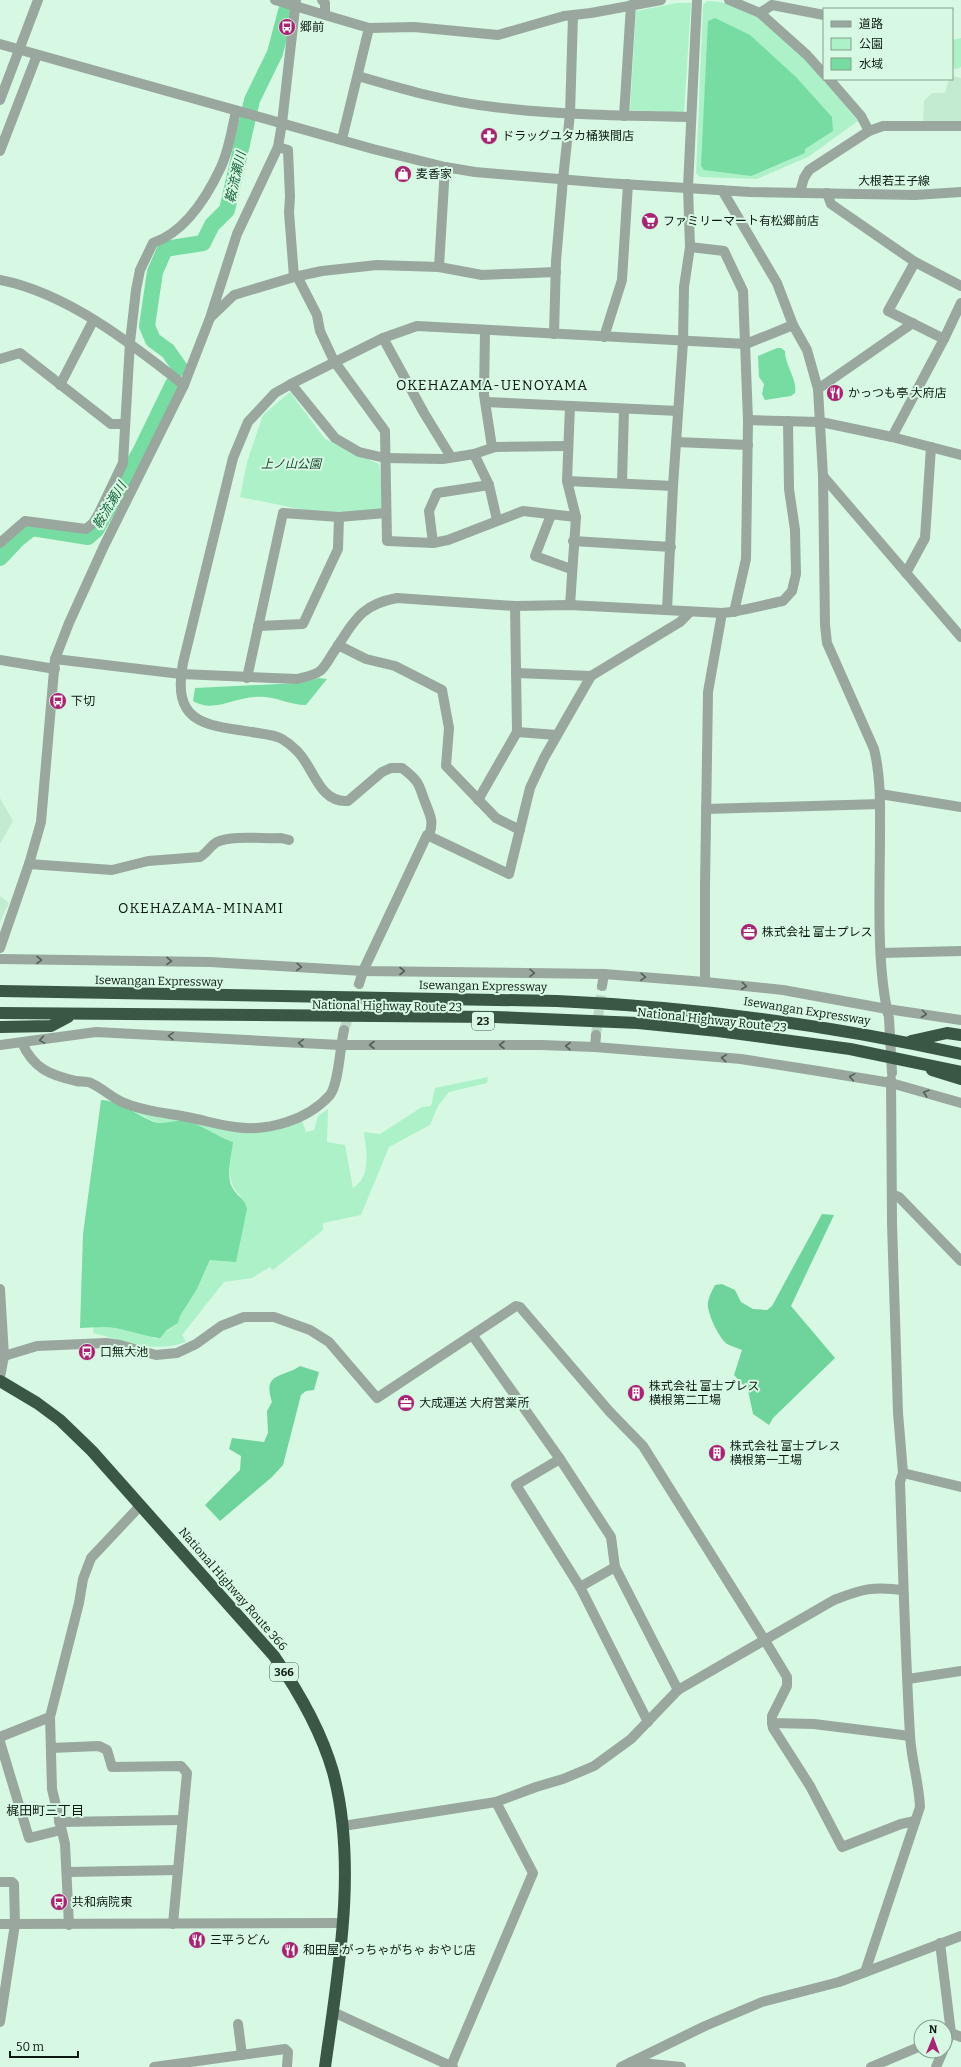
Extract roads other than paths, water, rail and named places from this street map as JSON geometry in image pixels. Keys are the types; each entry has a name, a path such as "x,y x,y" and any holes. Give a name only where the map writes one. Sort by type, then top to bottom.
{"highway":[{"name":"National Highway Route 23","path":"0,990 486,998 643,1004 730,1011 814,1023 910,1041 961,1053"},
{"name":"Isewangan Expressway","path":"0,990 557,1001 639,1004 719,1012 796,1023 848,1031 961,1053"},
{"path":"0,1013 487,1017 638,1024 718,1031 850,1048 960,1078"},
{"name":"National Highway Route 23","path":"0,1017 283,1018 626,1025 808,1045 918,1065 960,1078"},
{"path":"0,1027 51,1026 68,1017"},
{"path":"910,1041 947,1033 961,1036"},
{"name":"National Highway Route 366","path":"0,1381 37,1403 60,1420 92,1451 274,1656 292,1682 311,1716 332,1771 343,1826 345,1883 333,2012 325,2067"}],"street":[{"path":"0,100 38,0"},
{"path":"276,0 296,3 324,15 369,28 414,27 498,35 564,16 573,16 661,0"},
{"path":"322,0 325,3 324,15"},
{"path":"667,610 673,486 684,342 684,287 690,247 688,187 690,116 697,0"},
{"path":"729,0 760,13 807,55 823,73"},
{"path":"0,948 29,864 41,822 55,664 69,623 104,546 184,385 210,318 238,234 278,147 296,3"},
{"path":"624,116 630,5"},
{"path":"760,13 772,5 823,14"},
{"path":"554,334 562,179 570,114 573,16"},
{"path":"342,139 369,28"},
{"name":"大根若王子線","path":"0,44 342,139 373,149 445,167 562,179 722,190 915,195 961,192"},
{"path":"0,151 37,55"},
{"path":"358,76 457,101 493,107 570,114 690,116"},
{"path":"829,80 861,116 870,131"},
{"path":"0,543 25,521 79,529 86,529 93,523 123,463 124,424 130,342 140,270 153,243 167,238 200,205 222,166 245,113"},
{"path":"800,192 804,178 809,170 870,131 882,126 961,126"},
{"path":"278,147 288,150 290,197 289,212 295,277 317,315 320,331 334,361 385,432 387,541 433,543 448,540 523,511 576,517"},
{"path":"439,267 445,167"},
{"path":"604,337 622,280 628,184"},
{"path":"722,190 777,283 793,325 807,350 818,389 823,476 825,625 828,643 874,749 878,765 880,794 881,953 888,1014 891,1078 892,1194 898,1413 903,1473 900,1482 903,1590 910,1736 920,1794 920,1807 865,1972"},
{"path":"827,193 830,204 915,262 961,286"},
{"path":"690,247 724,251 743,291 748,420 746,559 734,612"},
{"path":"915,262 888,311 944,339"},
{"path":"210,318 234,296 295,277 322,271 377,265 439,267 482,275 556,272"},
{"path":"0,280 20,284 66,304 130,342 184,385"},
{"path":"892,437 944,339 961,302"},
{"path":"60,385 93,321"},
{"path":"818,389 913,323"},
{"path":"359,984 363,971 427,835 429,836 433,820 423,792 416,780 402,768 391,768 382,772 348,801 334,798 322,789 299,753 281,738 219,726 200,720 190,713 182,704 180,695 181,674 233,458 248,422 275,393 334,361 384,338 417,326 684,342 746,344 793,325"},
{"path":"485,331 484,395 492,448"},
{"path":"384,338 424,413 451,457"},
{"path":"0,359 20,354 111,424 124,424"},
{"path":"291,384 335,438 359,452 385,458 443,459 474,454 492,448 521,445 568,446"},
{"path":"486,402 678,411"},
{"path":"570,406 567,481 576,517 571,569 570,605"},
{"path":"622,483 624,409"},
{"path":"748,420 821,422 892,437 961,455"},
{"path":"0,660 181,674 297,679 311,676 321,670 348,628 358,615 369,606 382,601 397,598 515,606 570,605 722,613 747,611 758,605 783,601 792,591 796,574 795,530 789,489 788,421"},
{"path":"676,442 748,445"},
{"path":"906,573 925,538 931,447"},
{"path":"474,454 489,485 497,520"},
{"path":"823,476 961,637"},
{"path":"567,481 673,486"},
{"path":"433,543 429,511 437,493 489,485"},
{"path":"247,678 283,513 339,517 386,513"},
{"path":"551,515 534,556 571,569"},
{"path":"258,626 303,624 338,548 339,517"},
{"path":"573,541 671,547"},
{"path":"478,800 517,732 515,606"},
{"path":"429,836 509,874 530,788 557,735 592,676 680,622 690,612"},
{"path":"706,982 708,692 722,613"},
{"path":"338,645 366,659 395,666 442,690 449,728 446,766 496,818 520,830"},
{"path":"516,673 592,676"},
{"path":"517,732 557,735"},
{"path":"880,794 961,807"},
{"path":"706,809 880,804"},
{"path":"29,864 112,870 148,861 200,857 214,844 229,840 281,838 289,840"},
{"path":"881,953 961,952"},
{"path":"0,959 210,962 363,971 604,974 783,990 888,1014 961,1020"},
{"path":"602,986 604,974"},
{"path":"22,1043 28,1057 45,1070 59,1077 83,1083 90,1082 123,1102 146,1110 236,1127 265,1127 285,1122 317,1107 331,1094 338,1070 340,1045 344,1030"},
{"path":"0,1045 96,1032 340,1045 541,1045 595,1047 741,1059 891,1078 961,1103"},
{"path":"595,1047 596,1035"},
{"path":"892,1194 898,1197 961,1261"},
{"path":"0,1290 4,1356 0,1377"},
{"path":"4,1356 37,1346 106,1343 120,1345 156,1355 177,1353 196,1344 221,1326 244,1316 274,1317 310,1330 329,1342 377,1398 473,1336 516,1306 520,1307 609,1411 642,1446 764,1639 787,1678 787,1686 772,1716 773,1728 810,1786 842,1846 901,1824 915,1821"},
{"path":"473,1336 560,1459 611,1537 614,1567 678,1690"},
{"path":"560,1459 516,1485 580,1587 648,1722"},
{"path":"903,1473 961,1487"},
{"path":"69,1925 68,1872 65,1844 52,1789 50,1717 79,1603 83,1579 91,1558 140,1506"},
{"path":"580,1587 614,1567"},
{"path":"343,1826 496,1802 563,1779 594,1766 610,1756 631,1739 678,1690 764,1639 834,1600 860,1590 879,1587 903,1590"},
{"path":"908,1679 961,1671"},
{"path":"0,1738 50,1717"},
{"path":"772,1723 814,1724 910,1736"},
{"path":"0,1742 28,1838 60,1826 182,1820"},
{"path":"51,1748 99,1746 107,1750 112,1767 181,1766 187,1773 173,1924"},
{"path":"333,2012 452,2067 533,1873 496,1802"},
{"path":"68,1872 178,1870"},
{"path":"0,1882 12,1882 14,1884 15,1924 0,2022"},
{"path":"0,1924 69,1925 342,1923"},
{"path":"626,2065 705,2026 762,2002 839,1982 961,1936"},
{"path":"940,1943 947,2019"},
{"path":"238,2024 242,2055"},
{"path":"154,2067 285,2049 288,2052 286,2067"},
{"path":"871,2067 913,2049"},
{"path":"626,2065 681,2067"}],"water":[{"path":"715,18 750,35 796,77 832,117 833,131 805,149 805,153 751,176 704,170 701,166 708,21"},
{"path":"777,348 781,348 785,351 787,362 795,383 795,393 791,396 765,400 762,394 764,384 759,377 758,356"},
{"path":"319,678 327,679 306,705 300,705 268,697 247,698 208,706 193,701 195,688 300,683"},
{"path":"101,1100 115,1103 154,1122 190,1122 233,1142 229,1178 233,1189 243,1200 247,1209 236,1262 210,1260 197,1289 180,1316 178,1323 167,1330 160,1338 111,1327 80,1328 83,1234"}],"waterway":[{"name":"鞍流瀬川","path":"180,368 168,351 153,340 147,326 155,272 165,249 203,243 212,225 227,210 252,100 275,53 286,11"},
{"name":"鞍流瀬川","path":"0,558 18,539 32,528 88,537 96,530 140,452 173,384"}],"tunnel":[{"path":"344,1030 359,984"},
{"path":"596,1035 602,986"}],"place":[{"name":"郷前","path":"287,27"},
{"name":"ドラッグユタカ桶狭間店","path":"489,136"},
{"name":"麦香家","path":"403,174"},
{"name":"ファミリーマート有松郷前店","path":"650,221"},
{"name":"かっつも亭 大府店","path":"835,393"},
{"name":"下切","path":"58,701"},
{"name":"株式会社 富士プレス","path":"749,932"},
{"name":"口無大池","path":"87,1352"},
{"name":"株式会社 富士プレス 横根第二工場","path":"636,1393"},
{"name":"大成運送 大府営業所","path":"406,1403"},
{"name":"株式会社 富士プレス 横根第一工場","path":"717,1453"},
{"name":"共和病院東","path":"59,1902"},
{"name":"三平うどん","path":"197,1940"},
{"name":"和田屋 がっちゃがちゃ おやじ店","path":"290,1950"}],"district":[{"name":"OKEHAZAMA-UENOYAMA","path":"492,385"},
{"name":"OKEHAZAMA-MINAMI","path":"201,908"},
{"name":"梶田町三丁目","path":"45,1810"}],"park label":[{"name":"上ノ山公園","path":"291,464"}]}
